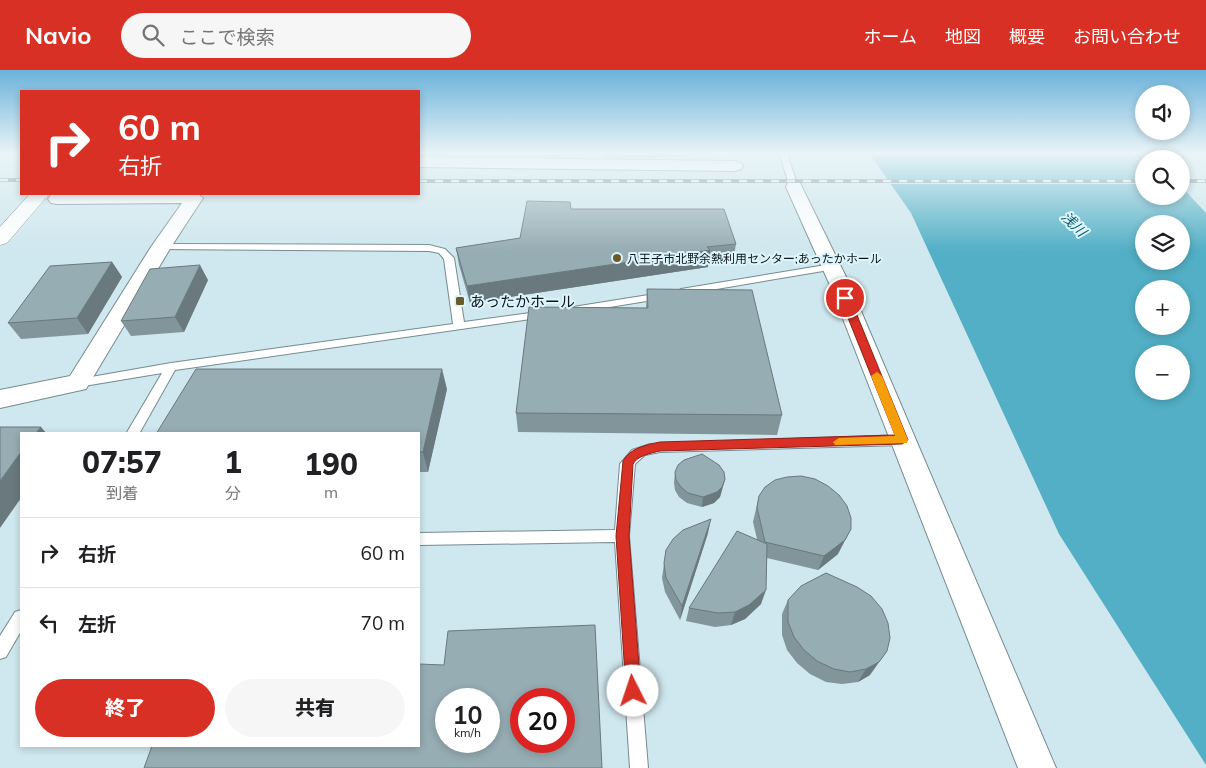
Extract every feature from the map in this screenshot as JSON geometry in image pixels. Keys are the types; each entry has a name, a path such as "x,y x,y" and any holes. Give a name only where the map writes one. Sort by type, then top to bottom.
{"street":[{"path":"794,187 832,267 1037,768"},
{"path":"0,239 49,196 194,198 161,247 78,384 0,399"}],"lane":[{"path":"161,247 429,248 442,250 449,258 459,326"},
{"path":"78,384 171,367 540,315 832,267"},
{"path":"133,432 171,367"},
{"path":"639,768 622,536 627,464 631,457 649,449 660,447 902,440"},
{"path":"420,539 622,536"},
{"path":"0,651 20,619"}],"water":[{"name":"浅川","path":"892,186 1135,186 1135,205 1190,205 1190,196 1206,213 1206,765 1059,534 911,213"}],"building":[{"name":"八王子市北野余熱利用センター;あったかホール","path":"527,201 570,202 571,209 724,209 736,244 707,247 710,250 467,286 456,248 520,238"},
{"path":"112,262 77,318 8,323 50,266"},
{"path":"200,265 175,317 121,321 150,269"},
{"path":"647,289 752,290 782,415 516,413 529,307 648,308"},
{"path":"196,369 442,369 423,452 420,452 420,432 157,432"},
{"path":"0,427 41,427 37,432 20,432 20,453 0,481"},
{"path":"702,454 719,465 724,472 725,479 722,487 717,492 703,497 688,493 681,487 676,480 675,472 678,465 684,460"},
{"path":"801,476 815,479 839,495 847,506 851,518 851,529 845,540 824,556 765,542 757,507 759,496 765,487 775,480"},
{"path":"711,519 682,606 666,578 664,563 666,550 673,539 683,530"},
{"path":"737,531 767,544 766,590 749,605 735,612 718,613 689,608"},
{"path":"826,573 857,587 871,596 882,609 888,623 890,638 887,651 879,662 866,669 850,672 834,669 817,661 804,650 794,637 788,622 788,600 801,586"},
{"path":"595,625 602,768 144,768 152,747 420,747 420,664 444,665 448,631"}],"slow traffic":[{"path":"839,442 902,440 877,376"}],"place":[{"name":"八王子市北野余熱利用センター;あったかホール","path":"617,258"},
{"name":"あったかホール","path":"460,301"}],"route":[{"path":"633,691 622,536 627,464 631,457 649,449 660,447 902,440 845,298"}]}
